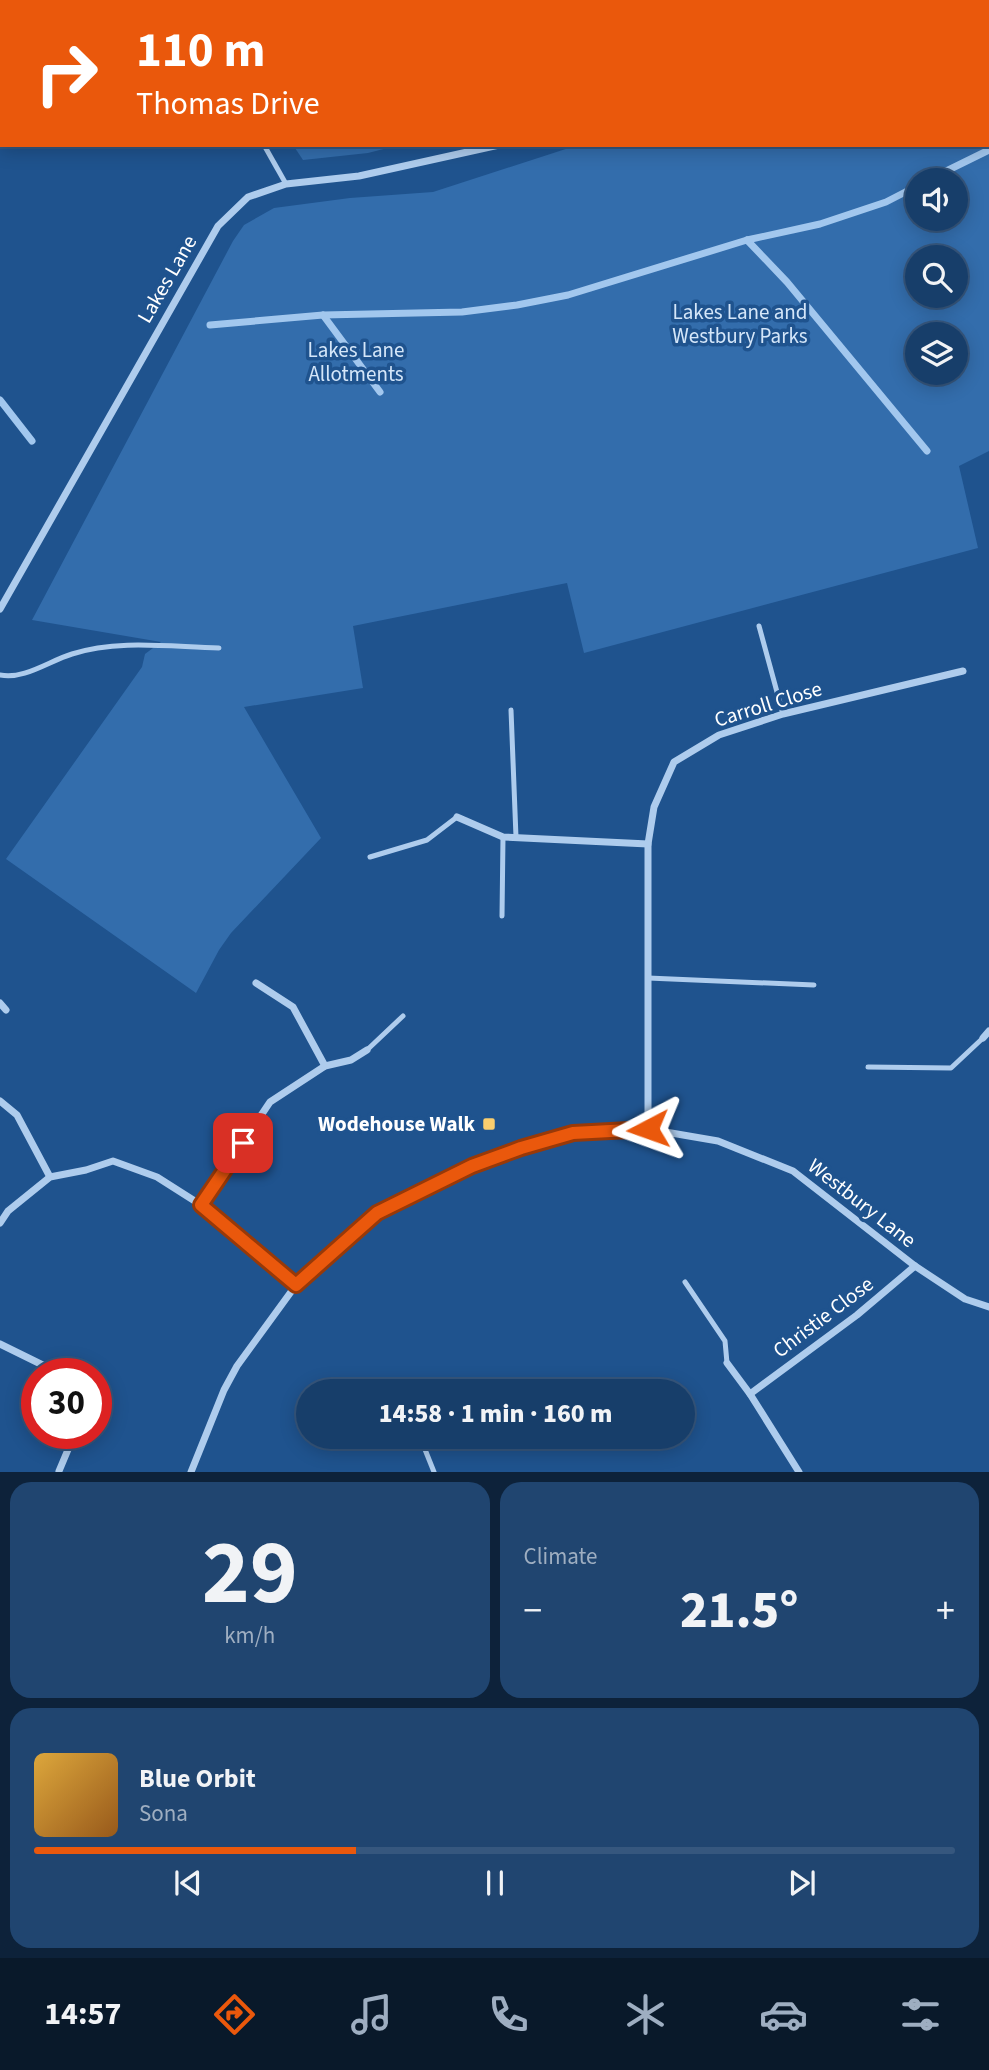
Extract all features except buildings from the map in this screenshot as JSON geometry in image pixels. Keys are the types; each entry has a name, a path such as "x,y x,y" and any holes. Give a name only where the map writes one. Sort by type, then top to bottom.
{"street":[{"name":"Lakes Lane","path":"0,610 218,226 248,197 286,184 359,176 490,147"},
{"name":"Carroll Close","path":"648,1129 649,844 654,807 674,762 719,735 783,714 962,671"},
{"path":"457,817 503,837 649,844"},
{"path":"256,984 293,1006 325,1066"},
{"path":"0,1003 6,1010"},
{"path":"983,1038 989,1031"},
{"path":"201,1205 270,1102 325,1066 351,1060 367,1050"},
{"path":"0,1101 17,1115 50,1177"},
{"name":"Westbury Lane","path":"191,1472 224,1390 237,1366 296,1285 377,1213 472,1166 573,1133 648,1129 718,1140 793,1171 915,1265 965,1299 989,1307"},
{"path":"0,1223 8,1211 50,1177 113,1161 157,1177 201,1205 296,1285"},
{"name":"Christie Close","path":"750,1394 857,1315 915,1265"},
{"path":"0,1344 28,1358"},
{"path":"727,1363 750,1394 799,1472"},
{"path":"59,1471 68,1449"}],"lane":[{"path":"265,147 286,184"},
{"path":"759,626 783,714"},
{"path":"0,676 12,678 74,653 114,646 219,648"},
{"path":"510,710 516,837"},
{"path":"370,857 427,840 457,817"},
{"path":"502,916 503,837"},
{"path":"648,978 814,985"},
{"path":"367,1050 403,1016"},
{"path":"868,1067 951,1068 983,1038"},
{"path":"685,1282 725,1341 727,1363"},
{"path":"425,1449 434,1472"}],"green space":[{"path":"294,147 391,147 368,153 303,160"},
{"name":"Lakes Lane and Westbury Parks","path":"572,147 989,147 989,451 959,466 978,548 584,653 567,583 353,626 363,688 244,707 321,838 231,933 196,993 6,859 142,667 145,654 161,642 32,620 233,241 244,225 274,208 350,198 433,192"}],"waterway":[{"path":"952,168 989,150"},
{"path":"210,325 323,315 462,312 517,305 568,295 747,240 820,224 886,202 905,192"},
{"path":"747,240 787,282 927,451"},
{"path":"323,315 380,392"},
{"path":"0,400 32,441"}],"place":[{"name":"Wodehouse Walk","path":"489,1124"}],"route":[{"path":"243,1143 201,1205 296,1285 377,1213 472,1166 573,1133 648,1129"}],"park label":[{"name":"Lakes Lane Allotments","path":"356,362"}]}
